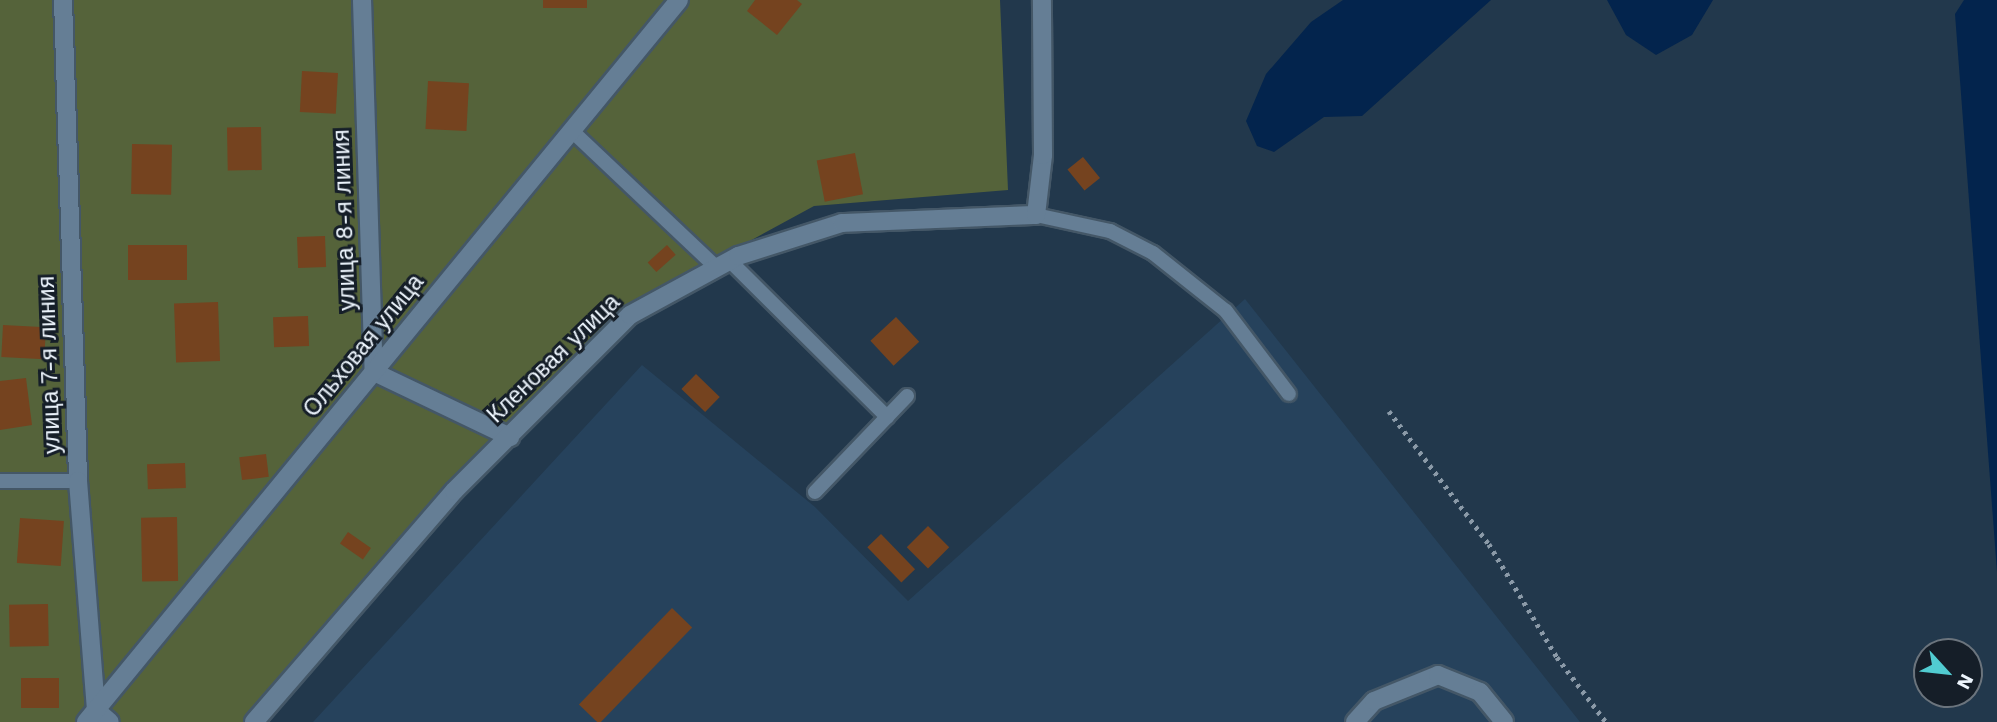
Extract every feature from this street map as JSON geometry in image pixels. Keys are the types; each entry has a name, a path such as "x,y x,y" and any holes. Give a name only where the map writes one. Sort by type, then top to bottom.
{"street":[{"name":"улица 7-я линия","path":"63,0 78,481 91,716"},
{"name":"улица 8-я линия","path":"362,0 374,372"},
{"name":"Ольховая улица","path":"91,716 572,131 667,7 679,0"},
{"path":"1036,215 1043,155 1041,0"},
{"name":"Кленовая улица","path":"254,722 454,491 631,314 722,263 842,223 1036,215"},
{"path":"374,372 510,437"},
{"path":"1355,722 1374,701 1438,675 1480,692 1504,722"},
{"path":"91,716 110,722"}],"lane":[{"path":"572,131 722,263 887,417"},
{"path":"1036,215 1110,231 1153,253 1226,312 1289,394"},
{"path":"815,492 907,396"},
{"path":"0,481 78,481"}],"path":[{"path":"1389,411 1489,544 1557,657 1606,722"}],"shaded area":[{"path":"1343,0 1491,0 1362,116 1324,117 1274,152 1257,146 1246,121 1266,74 1311,22"},
{"path":"1607,0 1713,0 1692,35 1656,55 1626,35"},
{"path":"1964,0 1997,0 1997,572 1955,14"},
{"path":"1245,299 1580,722 313,722 642,365 815,507 908,601"}],"green space":[{"path":"0,0 1000,0 1008,190 814,206 656,292 493,453 247,722 0,722"}],"building":[{"path":"543,0 587,0 587,8 543,8"},
{"path":"755,0 797,0 802,4 777,35 747,11"},
{"path":"302,71 338,73 336,114 300,112"},
{"path":"428,81 469,83 466,131 425,129"},
{"path":"261,127 262,170 228,171 227,128"},
{"path":"132,144 172,145 171,195 131,194"},
{"path":"855,153 863,194 825,202 817,160"},
{"path":"1083,157 1100,178 1084,191 1067,170"},
{"path":"325,236 326,267 298,268 297,237"},
{"path":"128,245 187,245 187,280 128,280"},
{"path":"667,245 676,255 656,272 648,262"},
{"path":"218,302 220,361 176,362 174,304"},
{"path":"308,316 309,346 274,347 273,317"},
{"path":"896,317 919,342 894,366 870,341"},
{"path":"3,325 46,327 44,359 1,357"},
{"path":"696,374 720,397 705,412 681,389"},
{"path":"26,378 32,425 0,430 0,381"},
{"path":"266,454 269,477 242,480 239,457"},
{"path":"185,463 186,488 148,489 147,464"},
{"path":"177,517 178,581 142,582 141,518"},
{"path":"20,518 64,521 61,566 17,563"},
{"path":"928,526 949,547 928,568 907,547"},
{"path":"348,532 371,548 363,560 340,543"},
{"path":"881,534 915,569 901,582 867,547"},
{"path":"48,604 49,646 10,647 9,605"},
{"path":"672,608 692,627 601,722 597,722 579,704"},
{"path":"21,678 59,678 59,708 21,708"}]}
